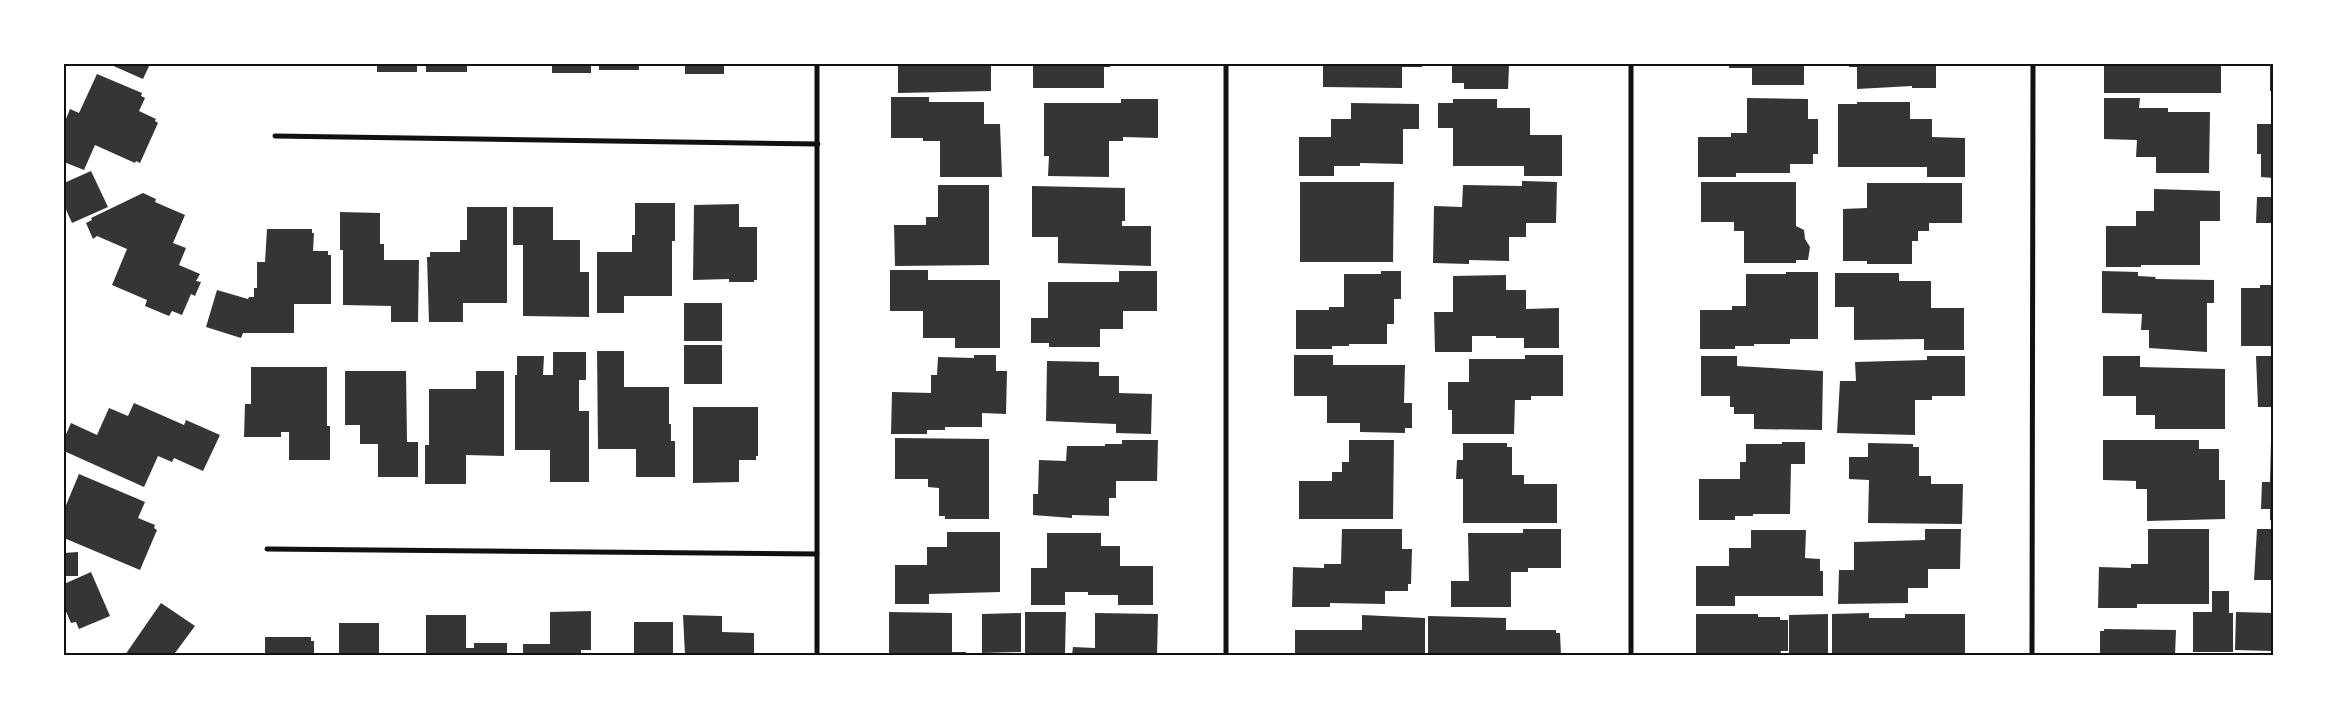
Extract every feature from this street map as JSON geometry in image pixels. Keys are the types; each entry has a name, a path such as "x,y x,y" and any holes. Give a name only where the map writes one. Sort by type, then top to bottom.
{"street":[{"path":"817,655 818,64"},
{"path":"1226,64 1226,655"},
{"path":"1631,64 1631,655"},
{"path":"2032,655 2033,64"},
{"path":"275,136 818,144"},
{"path":"267,549 816,554"}],"building":[{"path":"109,64 150,64 143,79"},
{"path":"377,64 417,64 417,72 377,72"},
{"path":"426,64 467,64 467,72 426,72"},
{"path":"552,64 591,64 591,73 552,73"},
{"path":"599,64 639,64 639,70 599,70"},
{"path":"685,64 724,64 724,74 685,74"},
{"path":"898,64 991,64 991,91 898,93"},
{"path":"1033,64 1110,64 1110,67 1104,67 1104,88 1033,88"},
{"path":"1323,64 1422,64 1422,67 1402,67 1402,88 1323,87"},
{"path":"1452,64 1515,64 1515,66 1509,66 1508,89 1464,89 1464,83 1452,83"},
{"path":"1729,64 1804,64 1804,85 1752,85 1752,68 1729,68"},
{"path":"1849,64 1936,64 1936,88 1912,88 1912,86 1857,89 1857,67 1849,67"},
{"path":"2104,64 2221,64 2221,93 2104,93"},
{"path":"2270,64 2273,64 2273,91 2270,91"},
{"path":"97,74 142,93 141,96 145,98 139,111 156,119 155,121 158,123 140,163 136,161 135,163 95,145 84,170 64,162 64,124 70,109 79,113"},
{"path":"891,97 929,97 929,102 984,102 984,124 1000,124 1002,177 940,177 940,141 923,141 923,138 891,138"},
{"path":"1747,98 1808,99 1808,119 1818,119 1818,154 1813,154 1813,164 1790,164 1790,173 1736,173 1736,177 1698,177 1698,137 1731,137 1731,133 1747,133"},
{"path":"2104,98 2140,98 2139,108 2168,108 2168,112 2210,112 2209,173 2156,173 2156,157 2136,157 2137,140 2104,139"},
{"path":"1121,99 1158,99 1158,138 1123,137 1123,141 1109,141 1109,177 1048,176 1049,156 1044,156 1044,103 1121,103"},
{"path":"1453,99 1497,99 1497,108 1530,108 1530,135 1562,135 1562,176 1524,176 1524,166 1453,166 1453,128 1438,128 1438,103 1453,103"},
{"path":"1857,102 1910,102 1910,119 1932,119 1932,137 1965,138 1965,177 1927,177 1927,167 1838,167 1838,104 1857,104"},
{"path":"1351,103 1419,104 1419,129 1403,129 1403,164 1360,163 1360,166 1334,166 1334,176 1299,176 1299,137 1331,137 1331,119 1351,119"},
{"path":"2257,124 2273,124 2273,178 2261,177 2261,154 2257,154"},
{"path":"91,171 108,207 72,223 64,205 64,183"},
{"path":"1522,181 1557,182 1556,223 1526,223 1526,237 1509,237 1509,261 1469,260 1469,264 1433,263 1434,206 1462,207 1463,185 1522,186"},
{"path":"1300,182 1394,182 1393,262 1300,262"},
{"path":"1701,182 1796,182 1796,226 1804,230 1805,239 1810,247 1808,260 1796,260 1796,263 1744,263 1744,231 1734,231 1734,222 1701,222"},
{"path":"1867,183 1962,183 1962,223 1929,223 1929,231 1918,231 1918,241 1912,241 1912,264 1867,264 1867,261 1843,261 1843,209 1867,208"},
{"path":"938,185 989,185 989,265 895,266 894,225 926,225 926,217 938,217"},
{"path":"1032,186 1125,188 1125,221 1122,221 1122,226 1151,226 1151,266 1058,263 1058,237 1032,237"},
{"path":"2271,187 2273,187 2273,223 2256,223 2257,197 2271,197"},
{"path":"2154,189 2220,191 2220,221 2200,221 2200,265 2106,267 2106,226 2136,226 2136,211 2154,211"},
{"path":"143,193 156,199 155,202 185,215 173,243 186,248 179,265 200,274 196,281 201,282 195,296 191,294 182,315 172,311 169,316 145,306 147,300 112,285 127,249 97,236 93,239 86,223 92,220 91,218"},
{"path":"635,203 675,203 675,241 672,241 672,296 624,296 624,313 597,313 597,252 632,252 632,235 635,235"},
{"path":"739,204 739,227 757,227 757,280 754,280 754,282 729,282 729,279 693,280 694,205"},
{"path":"467,207 507,207 507,303 463,303 463,322 429,322 427,257 430,257 430,252 460,252 460,240 467,240"},
{"path":"513,207 553,207 553,240 580,240 580,272 589,272 589,317 523,316 523,245 513,245"},
{"path":"340,212 380,213 380,244 384,244 384,260 419,260 418,322 391,322 391,306 343,305 343,250 340,250"},
{"path":"2272,226 2273,266 2271,266"},
{"path":"267,229 312,229 312,233 314,233 313,251 328,251 328,255 331,255 331,304 294,304 294,333 243,333 241,338 206,327 217,290 248,299 249,297 254,297 254,288 257,288 257,262 265,262"},
{"path":"890,270 928,270 928,280 1000,280 1000,348 955,348 955,338 923,338 923,311 890,311"},
{"path":"1119,271 1157,271 1157,311 1123,311 1123,329 1100,329 1100,347 1049,347 1049,343 1031,343 1031,318 1048,318 1048,282 1119,282"},
{"path":"1381,271 1401,271 1401,299 1394,299 1394,324 1387,324 1387,344 1349,344 1349,346 1332,346 1332,349 1296,349 1296,310 1329,310 1329,307 1344,307 1344,274 1381,274"},
{"path":"2102,271 2138,272 2138,276 2156,277 2155,279 2214,280 2214,303 2207,303 2207,352 2149,348 2149,330 2141,330 2142,314 2102,313"},
{"path":"1786,272 1818,272 1818,339 1790,339 1790,344 1754,344 1754,346 1735,346 1735,349 1700,349 1700,310 1732,310 1732,306 1746,306 1746,274 1786,274"},
{"path":"1835,273 1899,273 1899,281 1931,281 1931,308 1964,308 1964,350 1924,350 1924,339 1854,340 1854,307 1835,307"},
{"path":"1506,275 1506,290 1526,290 1526,309 1559,308 1559,348 1524,348 1524,338 1472,336 1472,352 1435,352 1434,312 1453,312 1453,276"},
{"path":"2260,285 2273,285 2273,346 2241,346 2241,288 2260,288"},
{"path":"684,303 722,303 722,341 684,341"},
{"path":"684,345 722,345 722,384 684,384"},
{"path":"597,351 624,351 624,387 669,387 669,424 671,424 671,441 675,441 675,477 636,477 636,449 598,449"},
{"path":"553,352 586,352 586,380 579,380 579,411 589,411 589,482 550,482 550,450 515,450 515,375 517,375 517,356 544,356 543,375 553,375"},
{"path":"974,355 996,355 996,371 1007,371 1006,414 982,413 982,427 945,427 945,430 927,430 927,434 891,434 892,392 931,393 931,375 937,375 938,357 974,358"},
{"path":"1294,355 1333,355 1333,365 1405,365 1404,403 1412,403 1412,428 1405,428 1405,433 1360,432 1360,423 1327,423 1327,396 1294,396"},
{"path":"1525,355 1563,355 1563,396 1531,396 1531,400 1515,400 1514,434 1452,434 1452,410 1448,410 1448,382 1469,382 1469,359 1525,359"},
{"path":"1701,356 1737,356 1737,366 1823,371 1822,430 1754,429 1754,414 1734,414 1734,407 1730,407 1730,396 1701,396"},
{"path":"1927,356 1965,356 1965,396 1932,396 1932,400 1915,400 1915,435 1837,433 1840,381 1856,381 1855,362 1927,360"},
{"path":"2103,356 2140,356 2140,367 2225,369 2225,429 2155,429 2155,415 2136,415 2136,396 2103,396"},
{"path":"2256,356 2273,356 2273,407 2258,407"},
{"path":"1047,361 1099,362 1099,376 1119,376 1119,393 1152,394 1151,434 1116,433 1116,424 1046,421"},
{"path":"251,367 327,367 327,426 330,426 330,460 289,460 289,432 281,432 281,437 244,437 245,404 251,404"},
{"path":"345,371 406,371 407,442 418,442 418,477 378,477 378,444 360,444 360,425 345,425"},
{"path":"476,371 504,371 504,456 466,455 466,484 425,484 425,445 429,445 429,389 476,389"},
{"path":"134,403 184,425 186,420 220,435 203,471 174,458 172,462 158,456 144,487 64,451 64,439 71,423 97,435 109,408 128,416"},
{"path":"693,407 758,407 758,456 756,456 756,460 739,460 739,482 693,483"},
{"path":"895,438 989,439 989,519 945,519 945,516 939,516 939,488 928,487 928,479 895,479"},
{"path":"1122,440 1158,440 1157,481 1116,481 1116,498 1109,498 1109,516 1072,515 1072,518 1033,515 1033,494 1038,494 1039,460 1066,461 1067,446 1105,446 1105,444 1122,444"},
{"path":"1349,440 1394,440 1393,519 1299,519 1299,481 1332,481 1332,472 1342,472 1342,462 1349,462"},
{"path":"2103,440 2199,440 2199,449 2219,449 2219,480 2225,480 2225,519 2147,521 2147,489 2136,489 2136,481 2103,480"},
{"path":"2271,441 2273,441 2273,521 2270,520 2270,509 2261,509 2262,482 2270,482"},
{"path":"1782,442 1805,442 1805,464 1791,464 1790,514 1753,514 1753,516 1735,516 1735,520 1699,520 1699,479 1740,479 1740,462 1746,462 1746,444 1782,444"},
{"path":"1463,443 1507,443 1507,447 1512,447 1512,475 1524,475 1524,484 1557,484 1557,523 1463,523 1463,479 1456,479 1457,460 1463,460"},
{"path":"1868,443 1913,444 1913,447 1919,447 1919,476 1931,476 1931,484 1963,484 1962,524 1868,523 1869,480 1849,479 1849,457 1868,457"},
{"path":"79,474 145,502 138,518 155,525 154,528 157,530 140,570 64,538 64,510"},
{"path":"1342,529 1402,529 1402,549 1412,549 1411,584 1408,584 1408,591 1385,591 1385,604 1330,603 1330,607 1292,607 1293,567 1324,568 1324,564 1341,564"},
{"path":"1523,529 1561,529 1561,568 1528,568 1528,572 1511,572 1511,607 1451,607 1451,581 1469,581 1468,533 1523,533"},
{"path":"1925,529 1961,529 1960,569 1928,569 1928,588 1908,588 1908,603 1838,604 1839,570 1854,570 1854,542 1925,540"},
{"path":"2148,529 2209,529 2209,604 2137,604 2137,608 2098,608 2099,567 2131,568 2131,564 2148,564"},
{"path":"2257,529 2273,529 2273,580 2254,580"},
{"path":"1751,530 1806,530 1805,558 1820,559 1820,571 1823,571 1823,596 1735,596 1735,606 1696,606 1696,566 1729,566 1729,548 1751,548"},
{"path":"947,532 1000,532 1000,592 929,594 929,604 895,604 895,565 927,565 927,547 947,547"},
{"path":"1047,533 1101,533 1101,546 1120,546 1120,566 1153,566 1153,605 1118,605 1118,595 1088,595 1088,592 1065,592 1065,605 1031,605 1031,568 1047,568"},
{"path":"78,552 78,576 64,576 64,553"},
{"path":"91,572 110,616 79,629 76,622 71,623 64,607 64,584"},
{"path":"2212,591 2229,591 2229,613 2233,613 2233,652 2193,652 2193,612 2212,612"},
{"path":"161,603 195,626 175,653 178,655 125,655"},
{"path":"591,611 591,650 581,650 581,655 523,655 523,644 550,644 550,612"},
{"path":"889,612 952,613 952,652 966,652 966,655 889,655"},
{"path":"1025,612 1066,612 1065,653 1025,653"},
{"path":"2236,612 2273,613 2273,651 2235,650"},
{"path":"1021,613 1021,652 982,653 982,614"},
{"path":"1095,613 1158,614 1157,655 1072,655 1073,647 1095,648"},
{"path":"1869,613 1869,618 1905,618 1905,614 1965,614 1965,655 1832,654 1832,614"},
{"path":"1696,614 1758,614 1758,617 1780,617 1780,620 1788,620 1788,651 1781,651 1780,655 1696,655"},
{"path":"1828,614 1828,653 1789,653 1789,615"},
{"path":"426,615 466,615 466,648 474,648 474,643 507,643 507,655 426,655"},
{"path":"683,615 722,616 722,632 754,633 754,653 758,653 758,655 685,655"},
{"path":"1362,615 1425,618 1425,655 1295,655 1295,630 1362,630"},
{"path":"1428,616 1506,618 1506,630 1556,630 1556,633 1560,633 1561,655 1428,655"},
{"path":"634,622 673,622 673,655 634,655"},
{"path":"339,623 379,623 379,655 339,655"},
{"path":"2104,629 2176,630 2175,655 2100,655 2100,631 2104,631"},
{"path":"265,637 311,637 311,641 314,641 314,655 265,655"}]}
